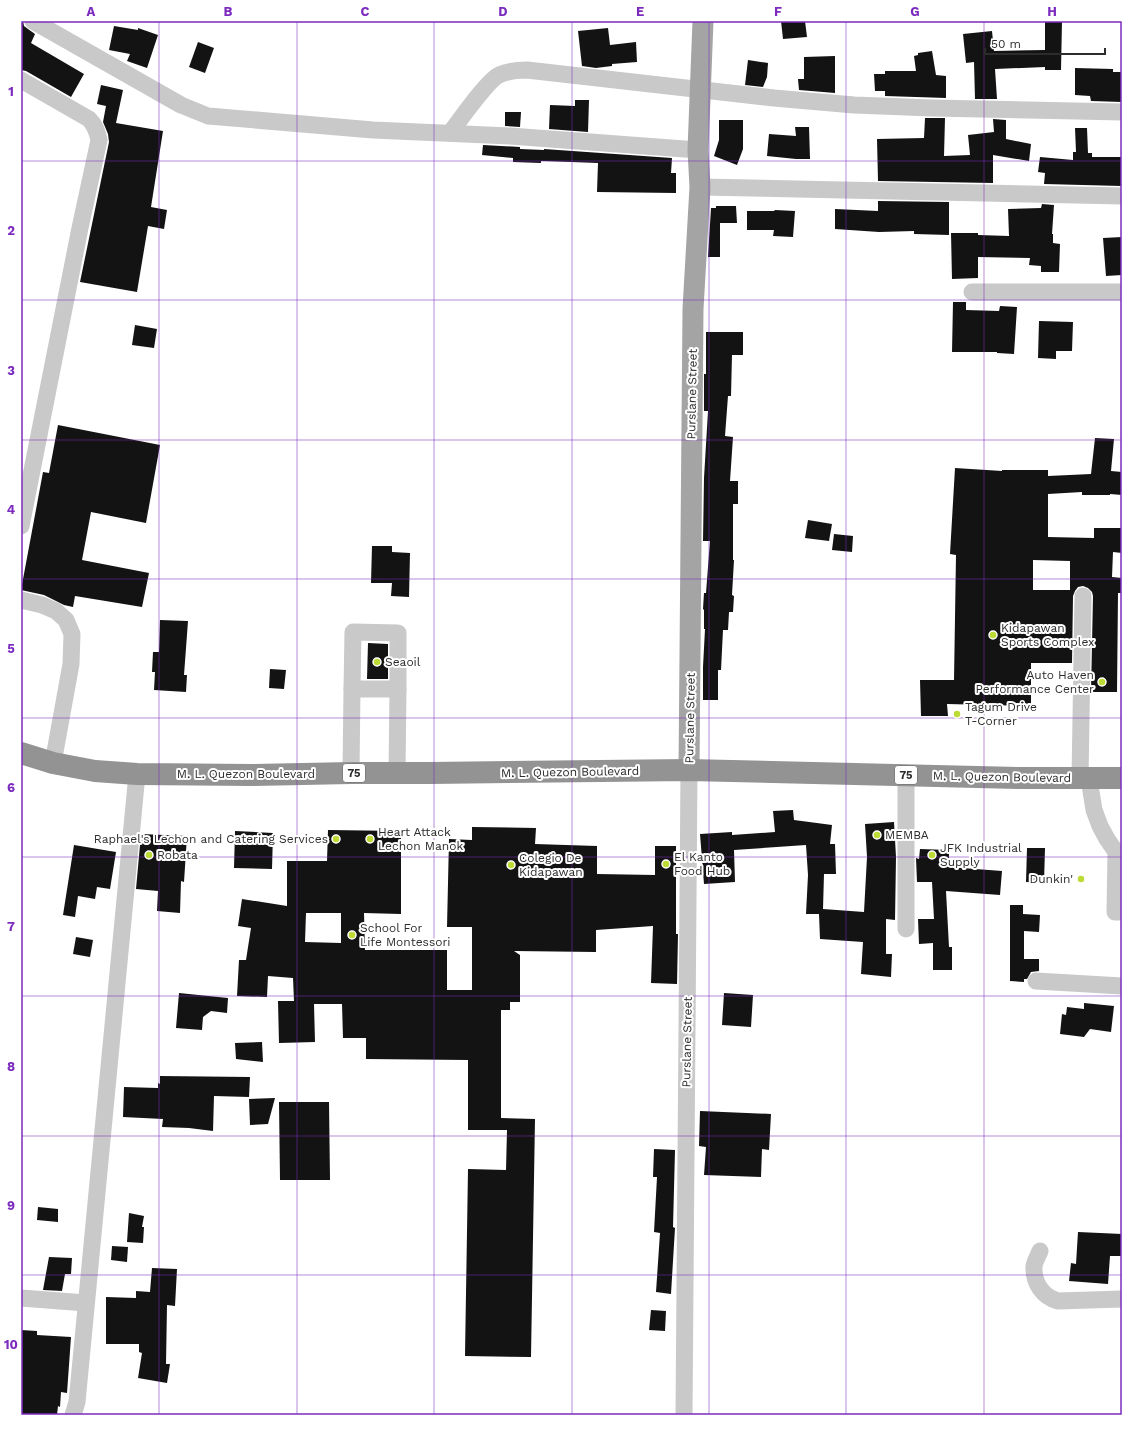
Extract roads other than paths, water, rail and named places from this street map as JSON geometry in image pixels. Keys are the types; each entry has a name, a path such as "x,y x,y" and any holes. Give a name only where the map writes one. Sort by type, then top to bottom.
{"highway":[{"name":"M. L. Quezon Boulevard","path":"21,753 53,763 95,771 137,774 397,774 689,770 1084,779 1122,778"}],"main road":[{"name":"Purslane Street","path":"689,770 693,309 700,187 698,150 703,21"}],"street":[{"path":"33,21 181,105 208,116 373,130 510,136 698,150"},
{"path":"450,133 488,85 498,76 510,71 527,70 774,98 854,105 1122,112"},
{"path":"21,80 88,119 97,131 99,140 21,526"},
{"path":"700,187 1122,196"},
{"path":"972,292 1122,292"},
{"path":"1083,596 1084,779 1100,826 1107,839 1119,852 1115,912 1122,912"},
{"path":"21,600 56,611 66,620 72,634 71,664 53,763"},
{"path":"352,773 353,632 398,633 397,774"},
{"path":"352,689 398,689"},
{"name":"Purslane Street","path":"684,1415 689,770"},
{"path":"73,1415 76,1402 86,1303 137,774"},
{"path":"906,775 906,929"},
{"path":"1036,981 1122,986"},
{"path":"1040,1251 1034,1265 1034,1277 1044,1294 1050,1298 1058,1301 1122,1299"},
{"path":"21,1298 86,1303"}],"place":[{"name":"Kidapawan Sports Complex","path":"993,635"},
{"name":"Seaoil","path":"377,662"},
{"name":"Auto Haven Performance Center","path":"1102,682"},
{"name":"Tagum Drive T-Corner","path":"957,714"},
{"name":"MEMBA","path":"877,835"},
{"name":"Raphael's Lechon and Catering Services","path":"336,839"},
{"name":"Heart Attack Lechon Manok","path":"370,839"},
{"name":"Robata","path":"149,855"},
{"name":"JFK Industrial Supply","path":"932,855"},
{"name":"El Kanto Food Hub","path":"666,864"},
{"name":"Colegio De Kidapawan","path":"511,865"},
{"name":"Dunkin'","path":"1081,879"},
{"name":"School For Life Montessori","path":"352,935"}]}
